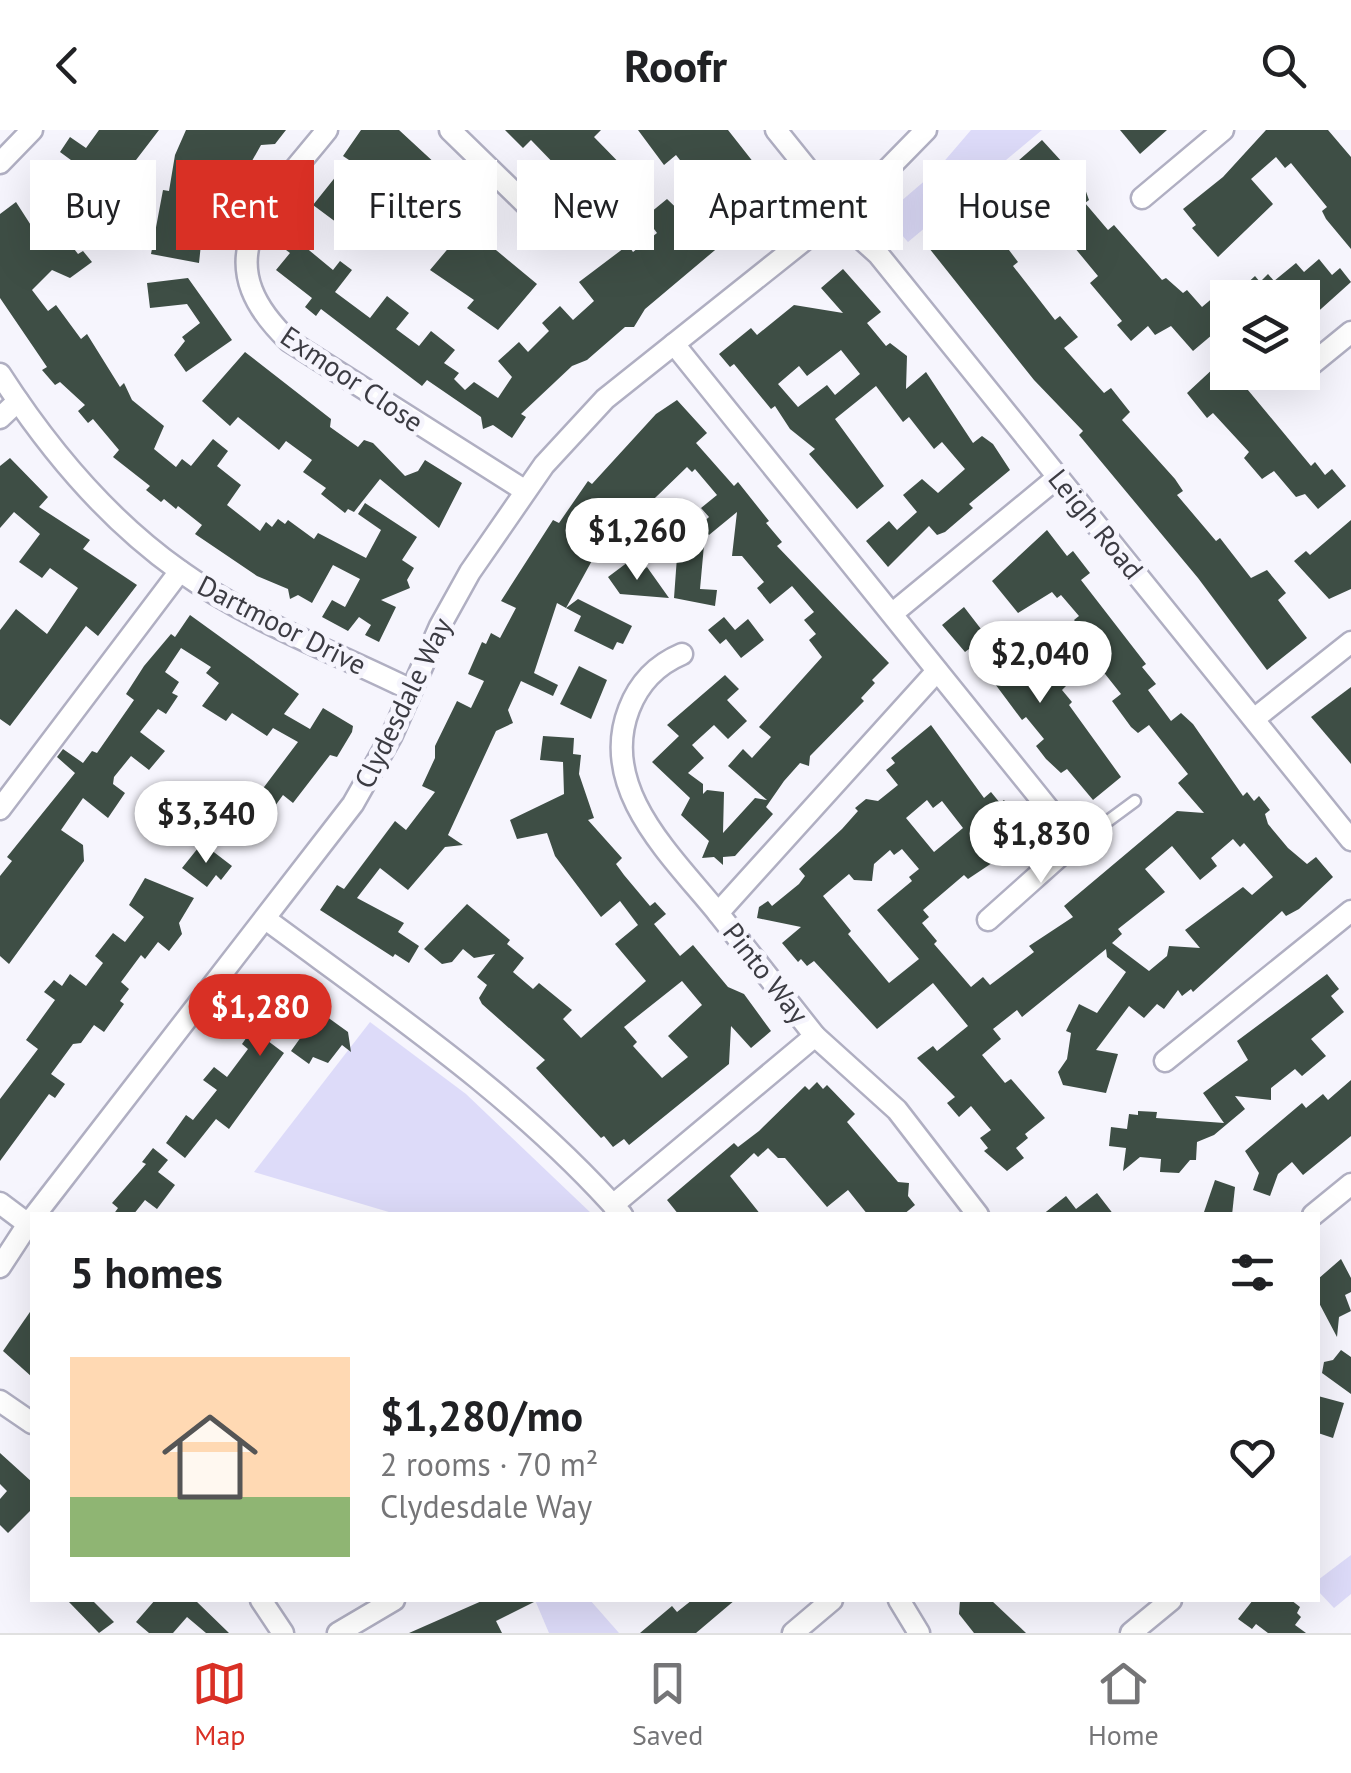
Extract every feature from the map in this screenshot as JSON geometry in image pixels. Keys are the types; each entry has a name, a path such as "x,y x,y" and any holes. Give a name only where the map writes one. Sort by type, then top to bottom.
{"street":[{"path":"0,163 32,130"},
{"name":"Exmoor Close","path":"327,130 263,211 246,267 250,294 263,316 288,341 524,490"},
{"path":"450,130 517,195"},
{"path":"776,130 799,160"},
{"name":"Clydesdale Way","path":"897,160 926,130"},
{"path":"1142,198 1223,130"},
{"name":"Clydesdale Way","path":"37,1212 353,804 470,572 524,490 604,399 792,250"},
{"name":"Leigh Road","path":"873,250 1351,840"},
{"name":"Leigh Road","path":"876,250 878,254"},
{"path":"1320,358 1351,332"},
{"path":"674,344 1055,813 1065,834 1063,853 988,920"},
{"name":"Dartmoor Drive","path":"0,374 93,492 180,570 262,620 411,690"},
{"path":"0,418 18,401"},
{"path":"893,613 1058,477"},
{"path":"0,809 180,570"},
{"path":"1254,719 1351,642"},
{"path":"682,654 655,669 633,699 623,731 622,762 639,812 718,912"},
{"name":"Pinto Way","path":"618,1210 815,1036 718,912 937,671"},
{"path":"1165,1062 1351,911"},
{"path":"266,920 444,1050 618,1210"},
{"path":"815,1036 898,1110 976,1212"},
{"path":"1318,1212 1351,1184"},
{"path":"0,1203 30,1218"},
{"name":"Clydesdale Way","path":"0,1267 30,1222"},
{"path":"0,1400 30,1422"},
{"path":"262,1602 283,1633"},
{"path":"338,1633 391,1602"},
{"path":"793,1633 830,1602"},
{"path":"899,1602 918,1633"},
{"path":"1131,1633 1169,1602"}],"lane":[{"path":"1065,834 1098,829 1136,800"}],"shaded area":[{"path":"971,130 1042,130 1006,160 945,160"},
{"path":"923,182 923,229 908,242 903,236 903,199"},
{"path":"370,1022 466,1094 590,1212 389,1212 254,1172"},
{"path":"1351,1555 1351,1594 1334,1608 1320,1593 1320,1578"},
{"path":"536,1602 592,1602 619,1633 549,1633"}],"building":[{"path":"99,130 159,130 136,160 71,160 60,152 70,137 86,148"},
{"path":"186,130 286,130 275,144 261,145 253,160 176,160 176,250 200,250 199,263 151,254 156,250 163,190 169,191 175,155"},
{"path":"361,130 399,130 432,160 349,160 343,156"},
{"path":"505,130 601,130 594,137 616,160 550,160 531,140 523,148"},
{"path":"638,130 728,130 752,160 680,160 676,155 664,165"},
{"path":"1120,130 1167,130 1140,154"},
{"path":"1266,130 1328,130 1351,157 1351,249 1326,219 1322,211 1327,207 1291,163 1285,168 1276,157 1251,179 1273,204 1218,257 1192,228 1196,225 1183,209 1223,177"},
{"path":"1042,140 1060,160 1019,160"},
{"path":"334,179 334,221 314,204"},
{"path":"667,199 674,206 674,250 715,250 645,309 634,327 625,327 587,360 572,366 521,414 526,417 512,438 493,425 483,429 481,417 427,380 422,386 321,309 316,316 305,307 312,298 276,270 290,253 286,250 309,250 333,270 340,261 352,270 335,292 370,318 387,296 409,313 396,329 419,346 431,331 455,350 444,363 459,373 454,379 465,390 474,382 498,398 512,377 498,361 519,342 528,352 549,331 542,323 560,306 573,320 594,301 579,282 621,250 654,250 654,210"},
{"path":"16,202 30,224 30,250 75,250 78,254 83,251 92,262 70,278 52,270 32,290 48,311 56,305 81,339 87,334 120,387 124,383 132,400 164,426 154,449 176,467 182,459 191,466 213,439 228,451 217,466 241,485 227,505 260,531 266,522 272,527 278,519 285,524 288,520 314,539 318,533 366,558 381,530 358,514 365,503 417,537 402,560 414,568 407,580 410,588 381,600 396,607 379,642 365,635 371,625 359,617 348,631 322,617 332,600 345,607 360,579 333,565 312,603 298,595 290,599 288,589 257,576 195,534 202,525 178,506 176,509 164,499 161,502 146,490 150,486 113,457 119,450 93,419 88,423 78,411 85,405 60,382 55,385 42,370 47,367 0,298 0,214"},
{"path":"1086,204 1108,230 1114,225 1162,280 1166,278 1183,293 1187,290 1202,307 1210,300 1210,337 1193,351 1171,326 1155,335 1148,326 1131,341 1117,325 1122,321 1090,283 1098,276 1076,250 1086,250"},
{"path":"447,250 496,250 537,284 498,330 467,308 474,300 430,270"},
{"path":"931,250 1009,250 1018,262 1013,266 1055,320 1060,316 1078,337 1064,348 1104,393 1111,388 1130,412 1122,420 1175,479 1183,491 1177,495 1216,541 1220,538 1251,578 1267,570 1286,593 1278,600 1307,638 1267,670 1198,578 1079,435 1083,431 1034,380"},
{"path":"1319,259 1332,275 1340,268 1351,282 1320,310 1320,280 1275,280 1296,263 1304,272"},
{"path":"843,269 881,312 867,323 886,346 890,343 907,356 906,389 926,372 973,443 982,436 993,444 1010,470 969,504 973,508 945,532 937,535 929,526 888,567 866,541 889,521 897,530 917,512 903,495 922,479 938,493 965,469 942,442 934,449 909,417 903,422 876,386 835,419 884,486 857,509 809,454 815,449 790,429 775,406 771,409 734,364 730,367 719,354 751,328 757,335 794,305 843,313 821,288","holes":["841,350 860,374 835,395 827,385 798,407 778,384 799,366 807,376"]},
{"path":"188,278 232,340 186,372 174,355 185,341 182,337 200,323 187,304 150,308 147,283"},
{"path":"245,352 331,419 330,427 358,447 364,440 373,443 405,476 418,471 425,460 462,483 439,528 380,479 354,512 348,509 345,513 321,494 326,488 303,472 312,460 286,441 279,450 238,417 230,426 202,401"},
{"path":"1210,372 1210,390 1248,390 1311,466 1315,462 1325,475 1332,469 1346,486 1318,509 1305,494 1296,497 1274,471 1262,479 1244,458 1249,452 1213,413 1207,418 1187,393"},
{"path":"677,400 707,433 696,443 734,486 738,482 769,521 766,523 782,542 777,546 889,663 872,680 875,683 861,698 864,701 810,756 809,766 800,763 784,781 766,807 773,814 735,856 723,857 723,865 714,857 702,858 709,841 681,815 690,798 652,762 679,736 667,725 725,675 739,689 727,700 747,721 728,739 714,725 692,745 704,758 688,773 703,784 703,794 707,790 724,792 723,833 755,798 767,800 728,766 743,749 752,758 771,737 759,727 822,657 809,640 816,634 804,620 814,612 792,586 770,604 757,588 764,582 742,556 732,556 737,512 709,535 700,525 709,517 701,508 717,495 695,469 692,472 687,467 625,527 597,506 580,535 600,546 566,608 557,603 534,673 558,685 553,696 521,681 508,710 513,723 496,731 448,835 463,845 445,847 408,890 380,868 357,898 404,923 398,932 419,946 409,963 395,954 393,957 320,910 337,885 344,889 395,821 406,830 435,792 422,786 435,758 435,746 457,701 471,708 484,681 468,674 482,642 486,644 491,633 500,638 516,608 501,601 553,520 559,523 588,481 592,484 656,414"},
{"path":"10,458 48,497 39,507 90,540 83,549 137,585 98,636 86,626 10,726 0,719 0,630 16,609 47,634 78,588 50,568 42,578 19,562 40,534 14,512 0,528 0,466"},
{"path":"1351,520 1351,589 1329,599 1294,561 1306,551 1310,555"},
{"path":"1047,530 1067,556 1073,551 1090,573 1081,580 1146,664 1142,667 1156,684 1148,690 1171,721 1181,713 1193,724 1243,796 1247,792 1254,801 1259,796 1270,810 1265,814 1268,824 1288,848 1307,864 1316,857 1333,877 1299,909 1286,916 1282,911 1193,992 1191,989 1182,996 1178,990 1164,1009 1157,1004 1144,1018 1129,1006 1096,1050 1118,1054 1106,1093 1063,1085 1058,1072 1067,1059 1071,1033 1066,1031 1079,1004 1097,1013 1126,972 1107,957 1106,949 1022,1017 1017,1010 993,1029 1001,1039 982,1055 1005,1083 1011,1079 1045,1118 1025,1134 1028,1138 1016,1148 1024,1158 1007,1171 984,1151 988,1148 980,1138 991,1130 971,1106 959,1117 947,1103 955,1097 917,1058 933,1046 937,1051 968,1026 933,983 877,1029 814,961 807,966 801,959 798,962 782,943 801,927 757,918 759,907 768,901 772,906 799,884 805,876 799,869 842,829 858,811 855,808 866,799 878,801 898,785 886,770 895,763 891,758 931,725 984,798 991,792 1000,803 1004,800 1037,844 1012,864 1004,855 968,879 964,875 923,910 929,917 922,923 937,941 934,944 971,987 983,977 990,985 1034,952 1029,946 1073,917 1064,906 1177,811 1204,813 1178,783 1188,774 1149,725 1138,733 1131,727 1112,701 1121,694 1082,645 1078,648 1068,637 1080,627 1074,620 1079,616 1061,595 1057,598 1052,592 1018,613 992,581","holes":["927,800 933,808 942,801 963,828 934,852 906,818","1233,839 1240,847 1244,843 1273,877 1252,895 1243,887 1185,930 1200,948 1169,946 1167,956 1149,971 1112,943 1122,934 1118,929 1165,892 1145,869 1172,846 1200,880 1217,866 1211,858","902,849 919,869 909,877 912,881 877,910 919,959 889,983 848,934 851,931 823,896 849,874 854,880 872,881 874,864 890,850 894,855"]},
{"path":"678,543 704,545 700,589 717,590 715,606 674,598"},
{"path":"628,562 638,574 647,567 669,598 620,594 608,577"},
{"path":"578,599 632,626 623,644 617,642 613,650 574,631 581,616 566,608"},
{"path":"964,607 1008,664 1030,647 1066,686 1062,690 1072,702 1069,705 1121,777 1093,800 1067,769 1061,773 1046,759 1036,746 1044,739 1026,717 1022,720 969,649 965,652 942,625"},
{"path":"190,615 299,694 284,714 310,729 323,708 353,726 352,732 337,757 330,755 293,803 283,795 259,828 238,818 222,838 207,826 238,786 258,795 298,742 273,728 267,736 232,713 226,721 202,706 219,683 206,673 211,667 181,648 165,672 179,682 172,693 178,696 166,714 158,709 140,732 165,751 149,770 131,756 114,777 113,784 125,793 108,818 83,798 61,830 83,845 84,861 9,964 0,956 0,876 12,861 7,857 75,773 57,757 63,749 83,763 92,751 97,753 134,700 126,694 144,666 171,634 175,637"},
{"path":"724,617 735,630 748,619 764,640 741,658 726,639 720,644 708,630"},
{"path":"579,666 607,680 591,719 560,704"},
{"path":"1351,687 1351,764 1311,717"},
{"path":"543,736 574,738 573,754 581,755 579,774 594,818 588,820 622,858 616,864 624,875 650,906 655,902 666,914 654,924 680,956 693,945 728,987 744,994 771,1031 751,1048 731,1026 729,1064 629,1145 624,1139 613,1147 604,1136 601,1138 536,1068 545,1060 482,1004 479,998 487,985 477,977 495,954 474,958 463,949 452,962 442,964 424,949 467,904 510,940 507,944 524,958 513,972 533,989 539,983 572,1010 563,1019 581,1038 646,981 615,944 638,925 620,901 601,917 555,856 547,833 517,839 510,820 564,794 563,762 540,760","holes":["682,981 702,1005 668,1036 688,1057 662,1078 633,1046 637,1042 624,1027"]},
{"path":"202,843 232,866 221,880 216,875 207,887 182,868"},
{"path":"145,878 194,898 179,923 182,934 169,951 158,942 145,959 141,955 121,982 129,989 120,1001 124,1004 104,1032 94,1025 81,1043 73,1044 51,1074 65,1084 55,1098 49,1094 0,1161 0,1099 38,1049 26,1040 55,1000 44,992 54,980 62,986 70,974 86,986 103,963 95,956 113,933 125,942 144,917 129,905"},
{"path":"1327,974 1339,989 1331,996 1344,1012 1311,1039 1326,1056 1302,1076 1295,1069 1271,1088 1271,1100 1235,1096 1245,1109 1214,1135 1197,1142 1196,1160 1190,1160 1179,1173 1160,1172 1161,1159 1140,1157 1123,1171 1126,1148 1109,1146 1111,1127 1127,1129 1129,1114 1138,1115 1138,1111 1157,1112 1156,1118 1224,1123 1203,1093 1248,1060 1237,1041"},
{"path":"269,975 348,1032 351,1052 342,1045 328,1063 313,1057 309,1064 291,1051 306,1030 282,1012 264,1038 284,1053 229,1129 216,1119 185,1158 166,1143 186,1115 193,1120 217,1090 203,1080 214,1067 227,1077 248,1049 242,1044 254,1027 239,1016"},
{"path":"1351,1080 1351,1136 1303,1175 1292,1162 1278,1174 1270,1196 1253,1190 1259,1173 1245,1151 1302,1103 1306,1108 1323,1094 1328,1100"},
{"path":"817,1082 823,1089 827,1085 855,1114 847,1122 898,1182 909,1183 908,1196 915,1205 907,1212 866,1212 848,1190 827,1207 785,1158 778,1158 768,1148 758,1157 754,1153 730,1176 759,1212 677,1212 667,1200 734,1143 738,1147 759,1131 805,1086 809,1090"},
{"path":"153,1148 168,1160 158,1172 175,1185 157,1209 145,1200 135,1212 115,1212 118,1208 112,1203 146,1164 142,1162"},
{"path":"1215,1180 1235,1187 1232,1212 1204,1212"},
{"path":"1097,1193 1112,1212 1046,1212 1066,1196 1076,1209"},
{"path":"1341,1259 1351,1278 1351,1292 1345,1295 1351,1311 1339,1317 1337,1337 1320,1305 1320,1277"},
{"path":"30,1312 30,1375 3,1351"},
{"path":"1341,1350 1351,1357 1351,1394 1322,1373 1324,1362 1333,1360"},
{"path":"1320,1397 1344,1403 1333,1438 1320,1434"},
{"path":"0,1453 30,1480 30,1511 8,1533 0,1525 0,1499 7,1491 0,1484"},
{"path":"69,1602 94,1602 114,1622 99,1633"},
{"path":"153,1602 197,1602 229,1633 206,1633 187,1617 173,1633 149,1633 136,1622"},
{"path":"479,1602 534,1602 496,1621 502,1633 409,1633"},
{"path":"690,1602 733,1602 696,1633 640,1633 672,1606 677,1612"},
{"path":"960,1602 993,1602 1026,1633 974,1633 959,1614"},
{"path":"1251,1602 1294,1602 1300,1607 1297,1613 1301,1617 1295,1625 1306,1633 1268,1633 1256,1624 1252,1629 1238,1619"}]}
